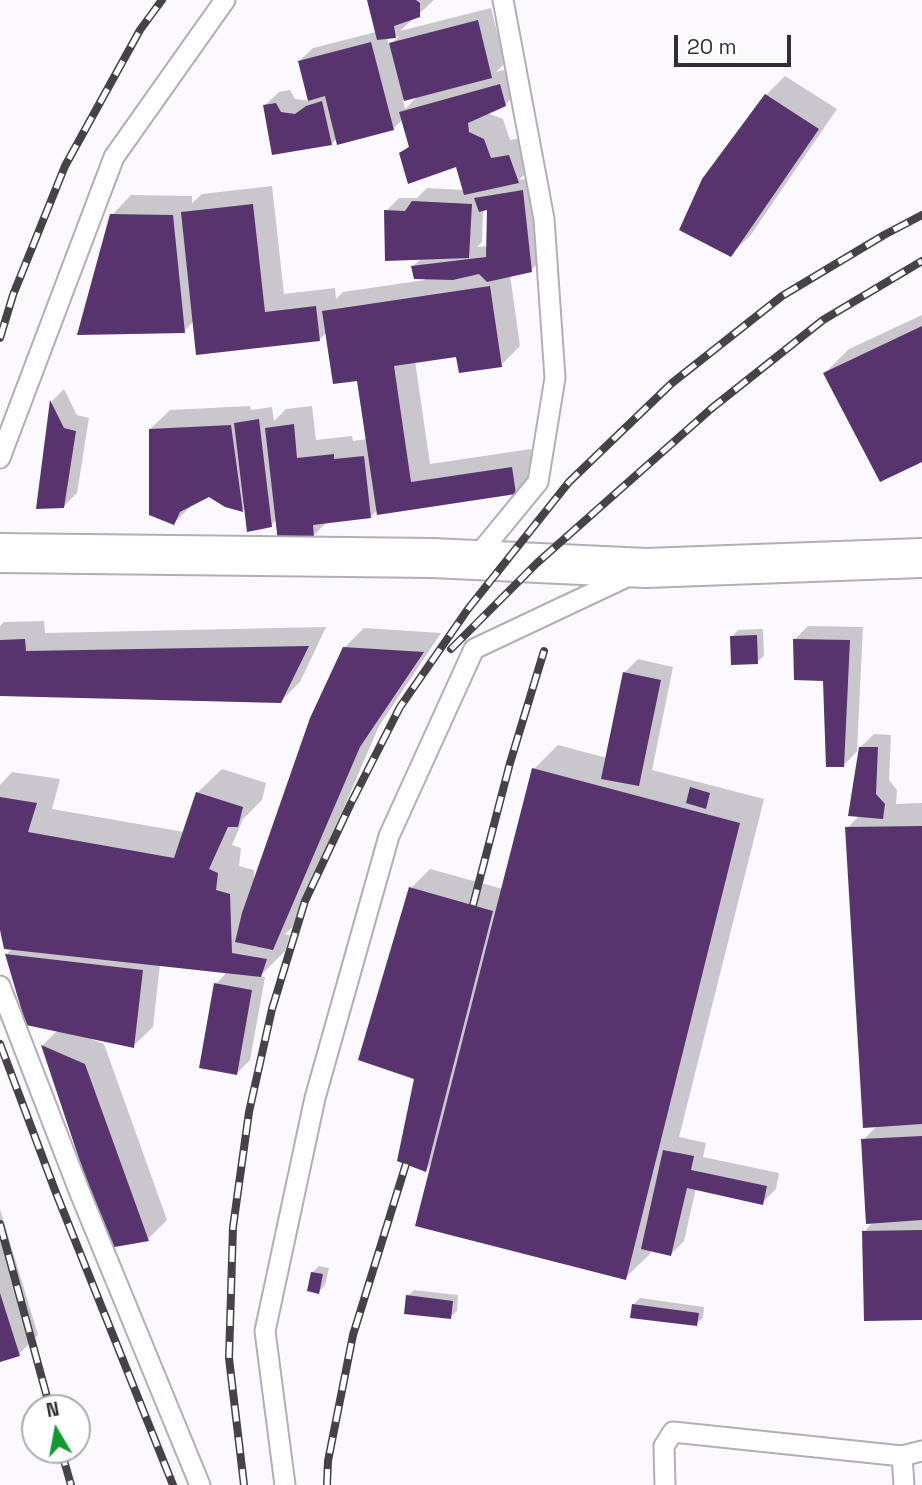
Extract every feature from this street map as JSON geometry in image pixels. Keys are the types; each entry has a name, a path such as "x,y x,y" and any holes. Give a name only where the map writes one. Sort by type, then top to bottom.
{"street":[{"path":"0,553 474,560 646,568 922,558"}],"lane":[{"path":"0,458 114,157 225,0"},
{"path":"474,560 538,482 555,378 544,219 503,0"},
{"path":"285,1485 265,1331 315,1098 389,836 474,649 646,568"},
{"path":"0,986 85,1205 200,1485"},
{"path":"665,1485 664,1446 673,1432 902,1456 922,1451"},
{"path":"902,1456 904,1485"}],"building":[{"path":"367,0 416,0 420,3 420,17 394,26 396,38 377,40"},
{"path":"478,20 492,78 404,101 389,43"},
{"path":"371,42 394,130 337,145 325,96 308,101 298,61"},
{"path":"500,84 506,106 468,123 469,132 484,139 491,158 509,155 519,183 464,195 456,167 408,184 399,153 409,147 399,112"},
{"path":"765,94 819,129 731,257 679,230 702,179"},
{"path":"322,101 332,145 272,155 263,105 276,103 281,112 295,114 306,106"},
{"path":"523,190 532,272 487,282 479,274 453,280 414,279 411,266 486,257 487,210 479,212 474,198"},
{"path":"412,201 472,204 469,258 385,261 384,210 405,211"},
{"path":"253,204 265,312 316,306 320,341 196,355 181,212"},
{"path":"110,214 173,215 185,333 77,335"},
{"path":"490,286 502,367 459,373 456,357 394,366 411,482 512,467 516,494 377,515 357,381 333,384 322,311"},
{"path":"922,326 922,462 880,482 823,373"},
{"path":"50,400 64,428 76,431 64,508 36,509"},
{"path":"259,419 272,527 247,532 234,423"},
{"path":"294,424 297,458 334,454 334,459 364,456 371,518 313,525 314,538 278,542 265,428"},
{"path":"231,425 243,512 225,507 209,497 180,512 174,525 149,515 149,429"},
{"path":"757,635 758,664 731,665 730,636"},
{"path":"25,639 26,651 309,646 281,703 0,696 0,640"},
{"path":"793,639 850,640 844,767 826,767 823,681 794,680"},
{"path":"343,647 424,652 360,747 273,950 235,942 242,913 310,718"},
{"path":"623,672 661,680 639,786 601,779"},
{"path":"859,747 878,747 876,794 885,804 883,819 848,816"},
{"path":"532,768 740,823 626,1280 415,1226"},
{"path":"690,787 710,793 706,809 686,803"},
{"path":"196,792 243,807 238,827 228,827 209,869 218,873 216,890 230,894 232,953 267,959 261,977 4,949 0,930 0,797 37,803 28,832 174,858"},
{"path":"922,826 922,1124 863,1128 845,827"},
{"path":"409,887 493,911 426,1172 397,1161 414,1079 358,1060"},
{"path":"5,954 143,970 134,1048 26,1025"},
{"path":"214,983 252,990 237,1075 199,1068"},
{"path":"41,1045 85,1064 149,1241 109,1248"},
{"path":"922,1136 922,1220 866,1224 861,1139"},
{"path":"663,1150 694,1156 691,1170 767,1186 763,1205 687,1188 671,1256 641,1249"},
{"path":"922,1230 922,1320 864,1321 862,1231"},
{"path":"311,1272 323,1274 319,1294 307,1291"},
{"path":"0,1293 20,1356 0,1362"},
{"path":"406,1295 453,1301 451,1319 404,1314"},
{"path":"632,1304 699,1313 697,1326 630,1318"}],"railway":[{"path":"0,338 13,295 65,166 140,30 162,0"},
{"path":"244,1485 229,1358 233,1227 249,1112 272,1009 305,901 400,707 468,609 569,482 672,383 782,296 922,215"},
{"path":"451,649 537,563 712,408 823,320 922,261"},
{"path":"473,905 510,763 544,651"},
{"path":"0,1044 56,1193 173,1485"},
{"path":"327,1485 328,1461 353,1335 406,1164"},
{"path":"0,1224 46,1394"},
{"path":"65,1464 71,1485"}]}
